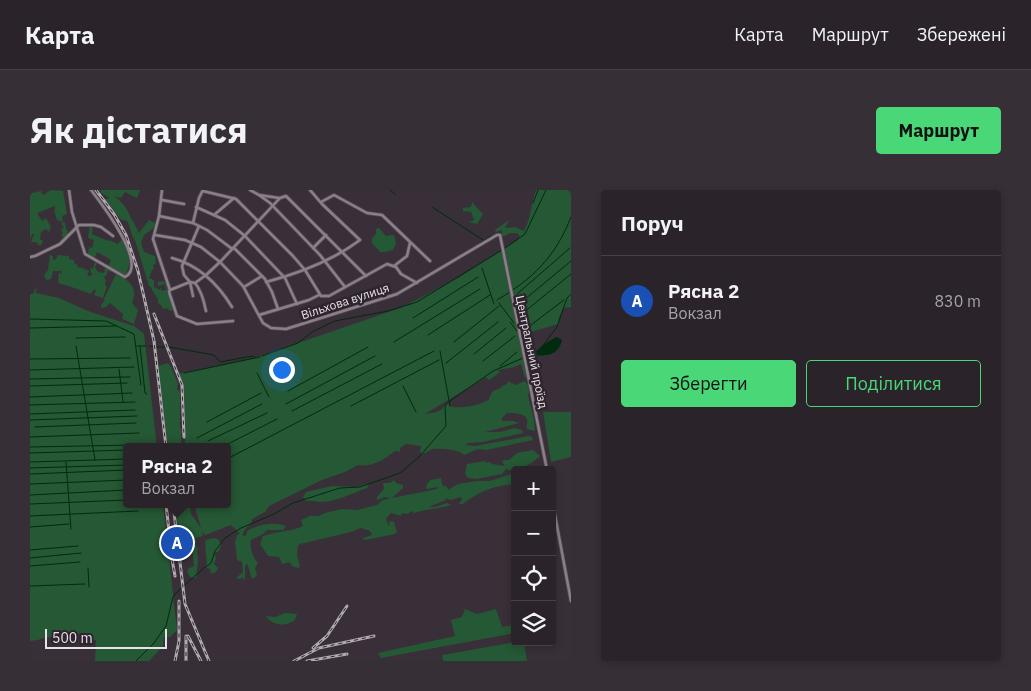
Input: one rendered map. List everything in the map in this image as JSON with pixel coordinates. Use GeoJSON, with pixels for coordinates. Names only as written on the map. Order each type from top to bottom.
{"type":"FeatureCollection","features":[{"type":"Feature","properties":{"kind":"street"},"geometry":{"type":"LineString","coordinates":[[69,190],[72,212],[85,254],[125,277],[131,268],[127,248],[112,218],[91,190]]}},
{"type":"Feature","properties":{"kind":"street"},"geometry":{"type":"LineString","coordinates":[[162,190],[162,200],[153,239],[177,316],[197,324],[233,321]]}},
{"type":"Feature","properties":{"kind":"street"},"geometry":{"type":"LineString","coordinates":[[193,223],[196,207],[203,190],[234,198],[305,270],[319,295]]}},
{"type":"Feature","properties":{"kind":"street"},"geometry":{"type":"LineString","coordinates":[[250,190],[272,206],[325,261],[345,287]]}},
{"type":"Feature","properties":{"kind":"street"},"geometry":{"type":"LineString","coordinates":[[266,282],[305,270],[344,252],[360,240],[310,190]]}},
{"type":"Feature","properties":{"kind":"street"},"geometry":{"type":"LineString","coordinates":[[259,195],[280,198],[286,196],[366,276]]}},
{"type":"Feature","properties":{"kind":"street"},"geometry":{"type":"LineString","coordinates":[[321,202],[334,195],[367,213],[385,217],[430,261]]}},
{"type":"Feature","properties":{"kind":"street"},"geometry":{"type":"LineString","coordinates":[[214,214],[234,198]]}},
{"type":"Feature","properties":{"kind":"street"},"geometry":{"type":"LineString","coordinates":[[195,283],[220,262],[280,198]]}},
{"type":"Feature","properties":{"kind":"street"},"geometry":{"type":"LineString","coordinates":[[162,200],[184,204]]}},
{"type":"Feature","properties":{"kind":"street"},"geometry":{"type":"LineString","coordinates":[[196,207],[225,220],[245,236],[284,277],[297,304]]}},
{"type":"Feature","properties":{"kind":"street"},"geometry":{"type":"LineString","coordinates":[[159,216],[193,223],[233,248],[262,276],[278,309]]}},
{"type":"Feature","properties":{"kind":"street"},"geometry":{"type":"LineString","coordinates":[[30,257],[60,244],[72,234],[79,224],[94,225],[113,236]]}},
{"type":"Feature","properties":{"kind":"street"},"geometry":{"type":"LineString","coordinates":[[192,296],[190,282],[184,276],[182,270],[199,226]]}},
{"type":"Feature","properties":{"kind":"street"},"geometry":{"type":"LineString","coordinates":[[155,235],[192,242],[220,262],[244,287],[259,315],[297,304],[319,295],[326,297],[387,264],[394,266],[401,274],[417,283]]}},
{"type":"Feature","properties":{"kind":"street"},"geometry":{"type":"LineString","coordinates":[[313,248],[326,235]]}},
{"type":"Feature","properties":{"kind":"street","name":"Вільхова вулиця"},"geometry":{"type":"LineString","coordinates":[[259,315],[263,323],[269,327],[291,328],[397,294],[497,235],[502,237]]}},
{"type":"Feature","properties":{"kind":"street","name":"Центральний проїзд"},"geometry":{"type":"LineString","coordinates":[[502,237],[510,294],[529,376],[546,466]]}},
{"type":"Feature","properties":{"kind":"street"},"geometry":{"type":"LineString","coordinates":[[394,266],[407,256],[409,240]]}},
{"type":"Feature","properties":{"kind":"street"},"geometry":{"type":"LineString","coordinates":[[172,258],[184,261],[205,275],[223,293],[232,307]]}},
{"type":"Feature","properties":{"kind":"street"},"geometry":{"type":"LineString","coordinates":[[244,287],[262,276]]}},
{"type":"Feature","properties":{"kind":"street"},"geometry":{"type":"LineString","coordinates":[[170,290],[190,282],[195,283],[200,291],[206,311]]}},
{"type":"Feature","properties":{"kind":"street"},"geometry":{"type":"LineString","coordinates":[[554,511],[571,601]]}},
{"type":"Feature","properties":{"kind":"shaded area"},"geometry":{"type":"Polygon","coordinates":[[[51,190],[63,191],[67,214],[62,216],[63,222],[57,220],[54,210],[55,206],[37,213],[42,221],[46,218],[51,227],[49,232],[46,229],[41,232],[40,239],[43,241],[41,245],[38,245],[37,242],[31,242],[34,234],[32,234],[30,239],[30,196],[32,193],[41,191],[43,195],[51,190]]]}},
{"type":"Feature","properties":{"kind":"shaded area"},"geometry":{"type":"Polygon","coordinates":[[[101,190],[140,190],[137,198],[125,192],[121,198],[114,196],[127,209],[139,233],[149,220],[155,223],[155,227],[144,235],[141,243],[144,252],[155,256],[156,263],[153,265],[154,269],[149,278],[154,280],[154,287],[160,290],[160,287],[162,291],[166,290],[165,284],[158,286],[157,282],[163,281],[167,285],[168,292],[166,293],[174,309],[171,311],[166,308],[163,309],[158,303],[158,299],[149,286],[127,221],[121,220],[104,199],[110,198],[101,193],[101,190]]]}},
{"type":"Feature","properties":{"kind":"shaded area"},"geometry":{"type":"Polygon","coordinates":[[[536,190],[571,190],[571,307],[563,308],[558,324],[521,335],[527,359],[524,360],[527,376],[525,378],[521,364],[498,370],[500,372],[489,380],[486,377],[425,414],[438,411],[448,401],[449,406],[454,407],[479,404],[489,400],[493,391],[507,384],[508,381],[515,385],[525,381],[529,391],[528,395],[535,431],[527,429],[527,421],[524,416],[507,413],[502,418],[502,421],[519,423],[485,432],[500,432],[514,428],[522,430],[523,433],[465,445],[475,446],[529,436],[533,440],[486,450],[478,449],[464,455],[454,450],[440,449],[433,449],[422,454],[420,452],[421,446],[406,444],[400,448],[400,452],[395,451],[373,464],[358,465],[269,506],[265,512],[252,519],[251,524],[242,535],[246,536],[247,531],[260,525],[277,524],[286,526],[283,530],[267,530],[251,540],[252,552],[258,563],[255,568],[257,576],[252,579],[247,563],[245,567],[245,580],[243,578],[237,579],[243,572],[242,562],[237,560],[235,542],[237,535],[240,534],[231,525],[205,535],[202,531],[203,536],[195,538],[197,543],[192,543],[191,538],[179,538],[175,508],[190,508],[191,514],[201,528],[195,508],[231,508],[231,443],[185,443],[184,392],[177,374],[252,359],[403,307],[458,278],[518,240],[520,236],[517,233],[502,236],[502,230],[496,232],[495,230],[509,220],[505,228],[515,227],[524,231],[536,190]]]}},
{"type":"Feature","properties":{"kind":"shaded area"},"geometry":{"type":"Polygon","coordinates":[[[472,202],[483,214],[477,224],[469,222],[474,220],[471,212],[463,211],[463,208],[471,207],[472,202]]]}},
{"type":"Feature","properties":{"kind":"shaded area"},"geometry":{"type":"Polygon","coordinates":[[[63,222],[68,231],[68,236],[60,241],[63,237],[61,230],[64,227],[61,224],[63,222]]]}},
{"type":"Feature","properties":{"kind":"shaded area"},"geometry":{"type":"Polygon","coordinates":[[[90,225],[93,225],[92,234],[108,241],[118,244],[122,239],[128,252],[129,261],[125,276],[108,267],[111,260],[97,252],[95,258],[88,254],[89,247],[92,248],[94,240],[88,238],[90,225]]]}},
{"type":"Feature","properties":{"kind":"shaded area"},"geometry":{"type":"Polygon","coordinates":[[[379,228],[386,236],[394,235],[396,243],[393,250],[380,252],[372,243],[376,229],[379,228]]]}},
{"type":"Feature","properties":{"kind":"shaded area"},"geometry":{"type":"Polygon","coordinates":[[[50,254],[53,260],[58,255],[69,256],[69,259],[74,260],[74,263],[78,265],[77,267],[84,268],[84,271],[85,269],[89,271],[87,275],[89,276],[92,275],[90,269],[93,268],[95,262],[98,262],[95,267],[98,272],[104,273],[104,266],[112,272],[107,271],[107,275],[104,277],[106,280],[105,285],[107,286],[103,298],[94,295],[96,291],[94,289],[91,294],[60,284],[58,282],[59,272],[61,274],[62,271],[53,271],[51,279],[46,280],[44,275],[48,270],[50,254]]]}},
{"type":"Feature","properties":{"kind":"shaded area"},"geometry":{"type":"Polygon","coordinates":[[[116,274],[132,285],[134,298],[132,303],[138,310],[134,324],[122,319],[123,314],[110,303],[106,307],[101,308],[116,274]]]}},
{"type":"Feature","properties":{"kind":"shaded area"},"geometry":{"type":"Polygon","coordinates":[[[35,289],[38,289],[35,291],[36,293],[59,298],[88,311],[134,326],[144,334],[157,443],[123,443],[123,508],[163,508],[177,630],[170,637],[164,637],[163,646],[149,661],[95,661],[96,640],[88,637],[89,633],[30,641],[30,294],[33,294],[35,289]]]}},
{"type":"Feature","properties":{"kind":"shaded area"},"geometry":{"type":"Polygon","coordinates":[[[557,337],[562,340],[561,345],[556,351],[548,355],[535,355],[534,353],[539,348],[557,337]]]}},
{"type":"Feature","properties":{"kind":"shaded area"},"geometry":{"type":"Polygon","coordinates":[[[167,363],[170,365],[178,383],[177,389],[180,392],[180,427],[182,432],[181,443],[167,443],[159,366],[167,363]]]}},
{"type":"Feature","properties":{"kind":"shaded area"},"geometry":{"type":"Polygon","coordinates":[[[543,412],[571,412],[571,457],[551,462],[543,412]]]}},
{"type":"Feature","properties":{"kind":"shaded area"},"geometry":{"type":"Polygon","coordinates":[[[533,450],[540,456],[526,466],[511,466],[511,470],[507,468],[502,474],[477,479],[468,478],[465,474],[467,464],[485,461],[486,463],[490,462],[505,466],[502,462],[509,460],[517,453],[533,450]]]}},
{"type":"Feature","properties":{"kind":"shaded area"},"geometry":{"type":"Polygon","coordinates":[[[511,474],[511,485],[487,490],[463,504],[459,504],[462,499],[461,497],[450,500],[445,498],[446,500],[429,507],[447,503],[451,505],[414,513],[411,511],[408,514],[402,513],[401,516],[391,513],[386,519],[389,526],[390,521],[394,522],[397,532],[395,534],[365,540],[362,538],[372,534],[370,531],[361,528],[300,544],[297,555],[300,566],[298,568],[292,566],[290,562],[282,564],[279,557],[268,556],[260,544],[263,536],[303,526],[301,520],[310,516],[318,516],[342,509],[357,510],[377,505],[383,500],[390,498],[385,497],[377,500],[377,497],[384,489],[383,483],[390,483],[394,480],[396,483],[403,485],[403,488],[392,498],[437,489],[439,487],[427,489],[426,486],[430,480],[441,478],[442,485],[447,487],[448,490],[458,484],[490,481],[511,474]]]}},
{"type":"Feature","properties":{"kind":"shaded area"},"geometry":{"type":"Polygon","coordinates":[[[369,485],[367,488],[329,501],[306,501],[303,497],[306,492],[332,486],[356,487],[369,485]]]}},
{"type":"Feature","properties":{"kind":"shaded area"},"geometry":{"type":"Polygon","coordinates":[[[213,538],[218,539],[221,545],[219,551],[214,553],[216,558],[214,564],[218,568],[216,572],[211,574],[210,569],[207,568],[205,542],[213,538]]]}},
{"type":"Feature","properties":{"kind":"shaded area"},"geometry":{"type":"Polygon","coordinates":[[[192,545],[196,545],[198,549],[196,578],[190,577],[187,571],[194,566],[192,545]]]}},
{"type":"Feature","properties":{"kind":"shaded area"},"geometry":{"type":"Polygon","coordinates":[[[465,609],[477,614],[496,609],[502,627],[511,626],[511,634],[381,658],[378,653],[455,636],[451,620],[462,617],[465,609]]]}},
{"type":"Feature","properties":{"kind":"shaded area"},"geometry":{"type":"Polygon","coordinates":[[[285,613],[297,614],[295,620],[288,624],[275,624],[266,616],[275,617],[285,613]]]}},
{"type":"Feature","properties":{"kind":"shaded area"},"geometry":{"type":"Polygon","coordinates":[[[511,643],[511,646],[525,646],[527,661],[443,661],[442,655],[511,643]]]}},
{"type":"Feature","properties":{"kind":"waterway"},"geometry":{"type":"LineString","coordinates":[[390,190],[395,194]]}},
{"type":"Feature","properties":{"kind":"waterway"},"geometry":{"type":"LineString","coordinates":[[533,203],[538,190]]}},
{"type":"Feature","properties":{"kind":"waterway"},"geometry":{"type":"LineString","coordinates":[[505,248],[525,234],[546,190]]}},
{"type":"Feature","properties":{"kind":"waterway"},"geometry":{"type":"LineString","coordinates":[[432,207],[483,240]]}},
{"type":"Feature","properties":{"kind":"waterway"},"geometry":{"type":"LineString","coordinates":[[497,300],[522,284],[542,265],[558,243],[571,217]]}},
{"type":"Feature","properties":{"kind":"waterway"},"geometry":{"type":"LineString","coordinates":[[480,243],[491,236]]}},
{"type":"Feature","properties":{"kind":"waterway"},"geometry":{"type":"LineString","coordinates":[[517,294],[570,248]]}},
{"type":"Feature","properties":{"kind":"waterway"},"geometry":{"type":"LineString","coordinates":[[262,356],[298,343],[312,332],[335,321],[388,311],[417,302],[502,250]]}},
{"type":"Feature","properties":{"kind":"waterway"},"geometry":{"type":"LineString","coordinates":[[518,305],[571,261]]}},
{"type":"Feature","properties":{"kind":"waterway"},"geometry":{"type":"LineString","coordinates":[[482,268],[494,304]]}},
{"type":"Feature","properties":{"kind":"waterway"},"geometry":{"type":"LineString","coordinates":[[417,281],[433,271]]}},
{"type":"Feature","properties":{"kind":"waterway"},"geometry":{"type":"LineString","coordinates":[[518,317],[571,274]]}},
{"type":"Feature","properties":{"kind":"waterway"},"geometry":{"type":"LineString","coordinates":[[413,318],[478,277]]}},
{"type":"Feature","properties":{"kind":"waterway"},"geometry":{"type":"LineString","coordinates":[[399,291],[414,282]]}},
{"type":"Feature","properties":{"kind":"waterway"},"geometry":{"type":"LineString","coordinates":[[394,342],[480,289]]}},
{"type":"Feature","properties":{"kind":"waterway"},"geometry":{"type":"LineString","coordinates":[[541,348],[557,327],[567,298],[571,294]]}},
{"type":"Feature","properties":{"kind":"waterway"},"geometry":{"type":"LineString","coordinates":[[428,335],[490,295]]}},
{"type":"Feature","properties":{"kind":"waterway"},"geometry":{"type":"LineString","coordinates":[[523,331],[564,300]]}},
{"type":"Feature","properties":{"kind":"waterway"},"geometry":{"type":"LineString","coordinates":[[332,312],[360,303]]}},
{"type":"Feature","properties":{"kind":"waterway"},"geometry":{"type":"LineString","coordinates":[[499,303],[514,323]]}},
{"type":"Feature","properties":{"kind":"waterway"},"geometry":{"type":"LineString","coordinates":[[454,342],[499,306]]}},
{"type":"Feature","properties":{"kind":"waterway"},"geometry":{"type":"LineString","coordinates":[[292,326],[329,313]]}},
{"type":"Feature","properties":{"kind":"waterway"},"geometry":{"type":"LineString","coordinates":[[30,319],[106,321],[134,334],[141,385]]}},
{"type":"Feature","properties":{"kind":"waterway"},"geometry":{"type":"LineString","coordinates":[[446,363],[498,322]]}},
{"type":"Feature","properties":{"kind":"waterway"},"geometry":{"type":"LineString","coordinates":[[510,322],[517,331]]}},
{"type":"Feature","properties":{"kind":"waterway"},"geometry":{"type":"LineString","coordinates":[[30,328],[116,326]]}},
{"type":"Feature","properties":{"kind":"waterway"},"geometry":{"type":"LineString","coordinates":[[474,354],[506,328]]}},
{"type":"Feature","properties":{"kind":"waterway"},"geometry":{"type":"LineString","coordinates":[[483,361],[515,336]]}},
{"type":"Feature","properties":{"kind":"waterway"},"geometry":{"type":"LineString","coordinates":[[76,338],[125,337]]}},
{"type":"Feature","properties":{"kind":"waterway"},"geometry":{"type":"LineString","coordinates":[[76,346],[95,460]]}},
{"type":"Feature","properties":{"kind":"waterway"},"geometry":{"type":"LineString","coordinates":[[137,346],[146,346]]}},
{"type":"Feature","properties":{"kind":"waterway"},"geometry":{"type":"LineString","coordinates":[[140,346],[145,393],[147,394]]}},
{"type":"Feature","properties":{"kind":"waterway"},"geometry":{"type":"LineString","coordinates":[[149,346],[154,347]]}},
{"type":"Feature","properties":{"kind":"waterway"},"geometry":{"type":"LineString","coordinates":[[157,347],[165,347]]}},
{"type":"Feature","properties":{"kind":"waterway"},"geometry":{"type":"LineString","coordinates":[[169,347],[214,355],[220,362],[252,356],[260,357]]}},
{"type":"Feature","properties":{"kind":"waterway"},"geometry":{"type":"LineString","coordinates":[[288,391],[368,347]]}},
{"type":"Feature","properties":{"kind":"waterway"},"geometry":{"type":"LineString","coordinates":[[231,457],[434,351]]}},
{"type":"Feature","properties":{"kind":"waterway"},"geometry":{"type":"LineString","coordinates":[[440,351],[450,406]]}},
{"type":"Feature","properties":{"kind":"waterway"},"geometry":{"type":"LineString","coordinates":[[500,366],[517,352]]}},
{"type":"Feature","properties":{"kind":"waterway"},"geometry":{"type":"LineString","coordinates":[[528,357],[536,353]]}},
{"type":"Feature","properties":{"kind":"waterway"},"geometry":{"type":"LineString","coordinates":[[286,404],[375,356]]}},
{"type":"Feature","properties":{"kind":"waterway"},"geometry":{"type":"LineString","coordinates":[[30,359],[130,358]]}},
{"type":"Feature","properties":{"kind":"waterway"},"geometry":{"type":"LineString","coordinates":[[184,373],[255,358]]}},
{"type":"Feature","properties":{"kind":"waterway"},"geometry":{"type":"LineString","coordinates":[[207,566],[211,563],[215,551],[225,538],[241,528],[274,514],[293,503],[340,488],[360,487],[400,473],[419,457],[446,426],[445,407],[447,403],[493,371],[523,358]]}},
{"type":"Feature","properties":{"kind":"waterway"},"geometry":{"type":"LineString","coordinates":[[351,406],[439,360]]}},
{"type":"Feature","properties":{"kind":"waterway"},"geometry":{"type":"LineString","coordinates":[[292,411],[382,364]]}},
{"type":"Feature","properties":{"kind":"waterway"},"geometry":{"type":"LineString","coordinates":[[30,370],[134,367]]}},
{"type":"Feature","properties":{"kind":"waterway"},"geometry":{"type":"LineString","coordinates":[[119,369],[123,402]]}},
{"type":"Feature","properties":{"kind":"waterway"},"geometry":{"type":"LineString","coordinates":[[257,373],[269,397]]}},
{"type":"Feature","properties":{"kind":"waterway"},"geometry":{"type":"LineString","coordinates":[[30,379],[130,377]]}},
{"type":"Feature","properties":{"kind":"waterway"},"geometry":{"type":"LineString","coordinates":[[30,386],[127,383]]}},
{"type":"Feature","properties":{"kind":"waterway"},"geometry":{"type":"LineString","coordinates":[[403,386],[416,412]]}},
{"type":"Feature","properties":{"kind":"waterway"},"geometry":{"type":"LineString","coordinates":[[30,397],[132,393]]}},
{"type":"Feature","properties":{"kind":"waterway"},"geometry":{"type":"LineString","coordinates":[[207,422],[261,393]]}},
{"type":"Feature","properties":{"kind":"waterway"},"geometry":{"type":"LineString","coordinates":[[30,405],[135,402]]}},
{"type":"Feature","properties":{"kind":"waterway"},"geometry":{"type":"LineString","coordinates":[[197,438],[262,404]]}},
{"type":"Feature","properties":{"kind":"waterway"},"geometry":{"type":"LineString","coordinates":[[30,414],[135,410]]}},
{"type":"Feature","properties":{"kind":"waterway"},"geometry":{"type":"LineString","coordinates":[[208,441],[267,413]]}},
{"type":"Feature","properties":{"kind":"waterway"},"geometry":{"type":"LineString","coordinates":[[30,420],[137,416]]}},
{"type":"Feature","properties":{"kind":"waterway"},"geometry":{"type":"LineString","coordinates":[[230,443],[277,419]]}},
{"type":"Feature","properties":{"kind":"waterway"},"geometry":{"type":"LineString","coordinates":[[35,427],[136,423]]}},
{"type":"Feature","properties":{"kind":"waterway"},"geometry":{"type":"LineString","coordinates":[[30,437],[139,433]]}},
{"type":"Feature","properties":{"kind":"waterway"},"geometry":{"type":"LineString","coordinates":[[30,447],[123,445]]}},
{"type":"Feature","properties":{"kind":"waterway"},"geometry":{"type":"LineString","coordinates":[[30,453],[123,450]]}},
{"type":"Feature","properties":{"kind":"waterway"},"geometry":{"type":"LineString","coordinates":[[30,462],[123,459]]}},
{"type":"Feature","properties":{"kind":"waterway"},"geometry":{"type":"LineString","coordinates":[[66,462],[71,529]]}},
{"type":"Feature","properties":{"kind":"waterway"},"geometry":{"type":"LineString","coordinates":[[30,468],[123,465]]}},
{"type":"Feature","properties":{"kind":"waterway"},"geometry":{"type":"LineString","coordinates":[[30,474],[123,470]]}},
{"type":"Feature","properties":{"kind":"waterway"},"geometry":{"type":"LineString","coordinates":[[30,484],[123,480]]}},
{"type":"Feature","properties":{"kind":"waterway"},"geometry":{"type":"LineString","coordinates":[[30,495],[123,490]]}},
{"type":"Feature","properties":{"kind":"waterway"},"geometry":{"type":"LineString","coordinates":[[30,504],[123,500]]}},
{"type":"Feature","properties":{"kind":"waterway"},"geometry":{"type":"LineString","coordinates":[[30,516],[138,511]]}},
{"type":"Feature","properties":{"kind":"waterway"},"geometry":{"type":"LineString","coordinates":[[30,527],[69,524]]}},
{"type":"Feature","properties":{"kind":"waterway"},"geometry":{"type":"LineString","coordinates":[[30,550],[78,546]]}},
{"type":"Feature","properties":{"kind":"waterway"},"geometry":{"type":"LineString","coordinates":[[30,558],[81,553]]}},
{"type":"Feature","properties":{"kind":"waterway"},"geometry":{"type":"LineString","coordinates":[[30,566],[80,562]]}},
{"type":"Feature","properties":{"kind":"waterway"},"geometry":{"type":"LineString","coordinates":[[136,661],[154,643],[166,626],[173,597],[205,567]]}},
{"type":"Feature","properties":{"kind":"waterway"},"geometry":{"type":"LineString","coordinates":[[88,568],[89,587]]}},
{"type":"Feature","properties":{"kind":"waterway"},"geometry":{"type":"LineString","coordinates":[[30,586],[85,584]]}},
{"type":"Feature","properties":{"kind":"railway"},"geometry":{"type":"LineString","coordinates":[[96,190],[114,214],[126,235],[138,271],[154,341],[166,443]]}},
{"type":"Feature","properties":{"kind":"railway"},"geometry":{"type":"LineString","coordinates":[[154,314],[182,385],[184,437]]}},
{"type":"Feature","properties":{"kind":"railway"},"geometry":{"type":"LineString","coordinates":[[166,508],[175,576]]}},
{"type":"Feature","properties":{"kind":"railway"},"geometry":{"type":"LineString","coordinates":[[173,508],[185,604],[209,661]]}},
{"type":"Feature","properties":{"kind":"railway"},"geometry":{"type":"LineString","coordinates":[[175,661],[179,641],[179,601]]}},
{"type":"Feature","properties":{"kind":"railway"},"geometry":{"type":"LineString","coordinates":[[313,648],[327,636],[347,606]]}},
{"type":"Feature","properties":{"kind":"railway"},"geometry":{"type":"LineString","coordinates":[[186,636],[186,661]]}},
{"type":"Feature","properties":{"kind":"railway"},"geometry":{"type":"LineString","coordinates":[[188,636],[201,661]]}},
{"type":"Feature","properties":{"kind":"railway"},"geometry":{"type":"LineString","coordinates":[[294,661],[319,648],[374,636]]}},
{"type":"Feature","properties":{"kind":"railway"},"geometry":{"type":"LineString","coordinates":[[307,661],[347,654]]}},
{"type":"Feature","properties":{"kind":"place","name":"Рясна 2"},"geometry":{"type":"Point","coordinates":[177,543]}}]}
